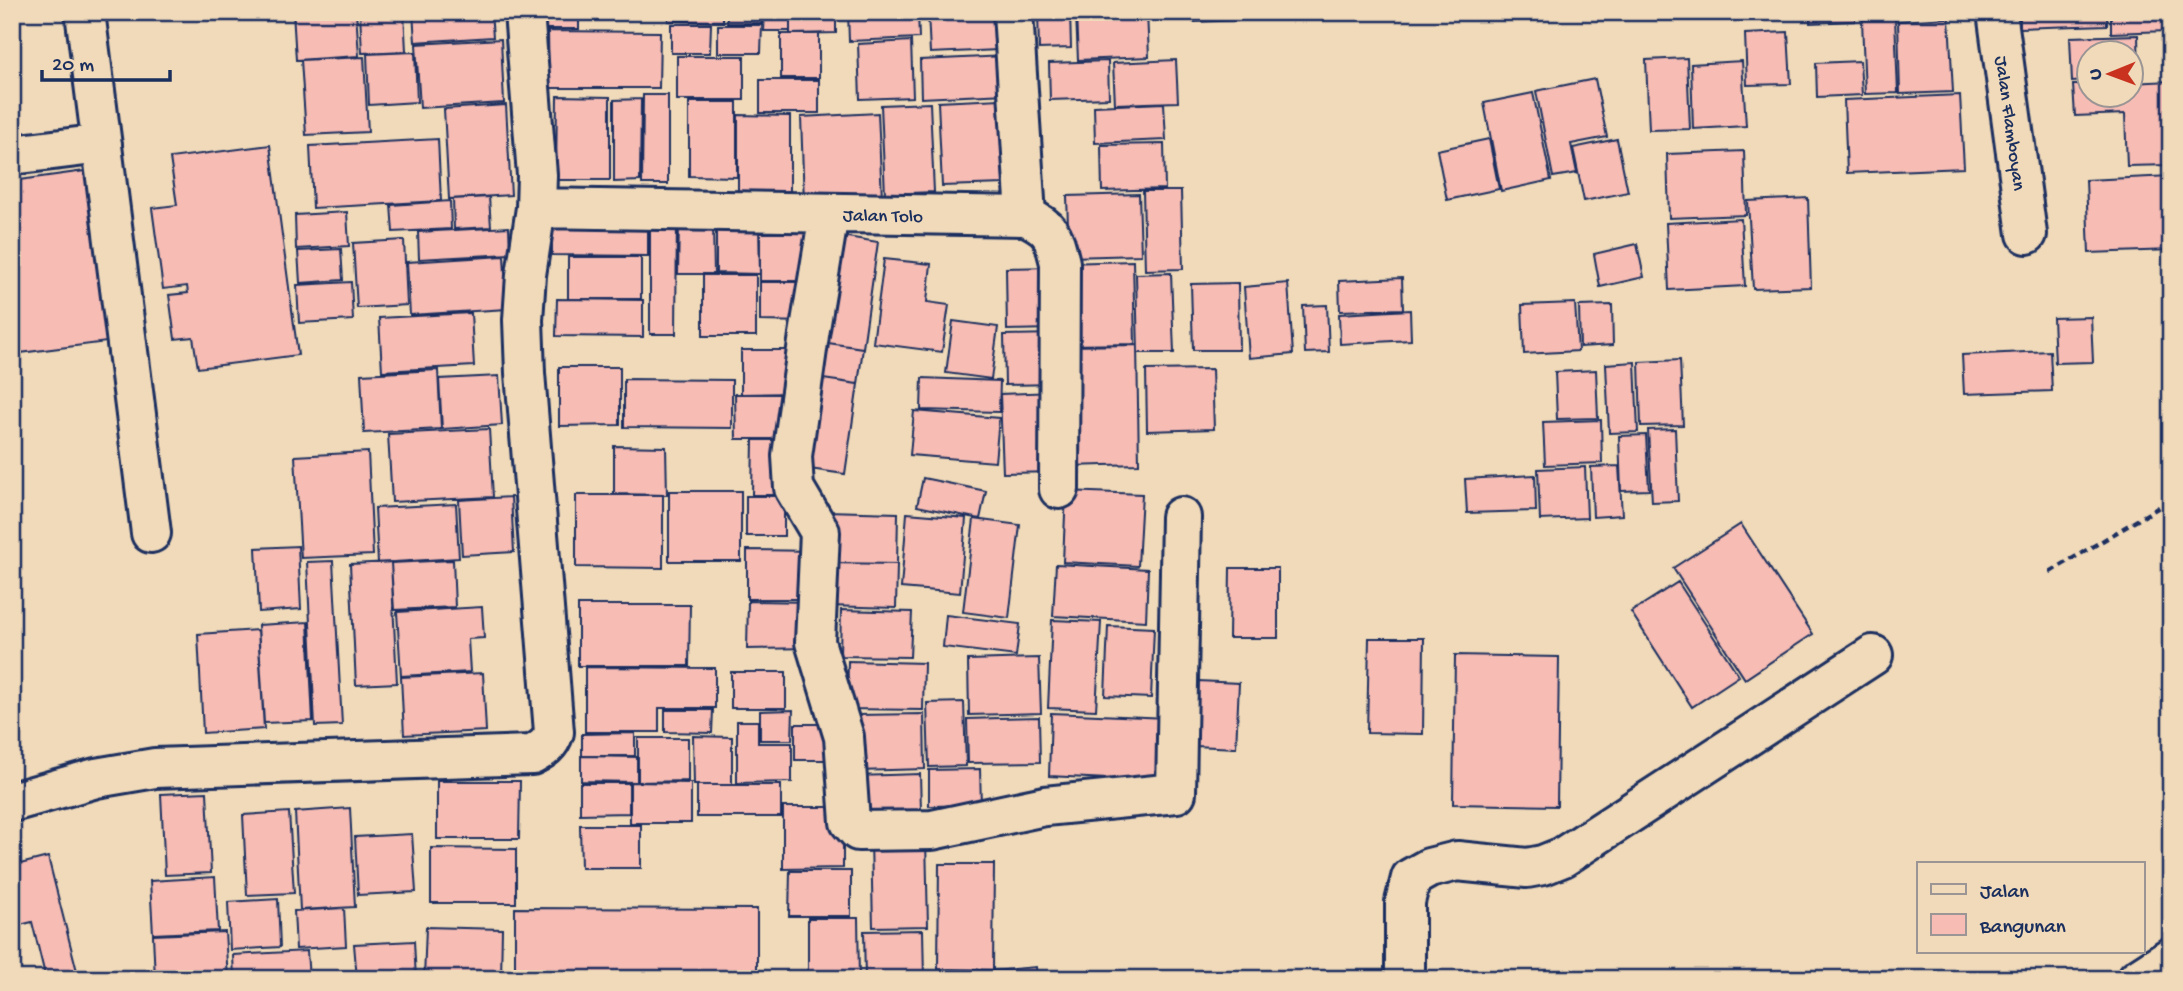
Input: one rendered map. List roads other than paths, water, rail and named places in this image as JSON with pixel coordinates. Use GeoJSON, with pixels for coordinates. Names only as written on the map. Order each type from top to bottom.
{"type":"FeatureCollection","features":[{"type":"Feature","properties":{"kind":"street"},"geometry":{"type":"LineString","coordinates":[[85,12],[151,533]]}},
{"type":"Feature","properties":{"kind":"street"},"geometry":{"type":"LineString","coordinates":[[12,802],[96,778],[155,768],[532,755],[551,742],[554,732],[524,373],[526,275],[537,208],[537,175],[524,12]]}},
{"type":"Feature","properties":{"kind":"street"},"geometry":{"type":"LineString","coordinates":[[1013,12],[1026,216],[1045,225],[1054,239],[1060,263],[1059,489]]}},
{"type":"Feature","properties":{"kind":"street","name":"Jalan Flamboyan"},"geometry":{"type":"LineString","coordinates":[[1997,12],[2027,234]]}},
{"type":"Feature","properties":{"kind":"street"},"geometry":{"type":"LineString","coordinates":[[12,155],[102,144]]}},
{"type":"Feature","properties":{"kind":"street","name":"Jalan Tolo"},"geometry":{"type":"LineString","coordinates":[[537,208],[1026,216]]}},
{"type":"Feature","properties":{"kind":"street"},"geometry":{"type":"LineString","coordinates":[[829,214],[792,456],[794,488],[820,532],[815,642],[844,737],[850,822],[858,831],[932,830],[1045,806],[1176,793],[1181,517]]}},
{"type":"Feature","properties":{"kind":"street"},"geometry":{"type":"LineString","coordinates":[[1405,979],[1405,902],[1411,878],[1429,868],[1457,861],[1527,868],[1563,857],[1874,655]]}},
{"type":"Feature","properties":{"kind":"street"},"geometry":{"type":"LineString","coordinates":[[2137,979],[2171,957]]}}]}
